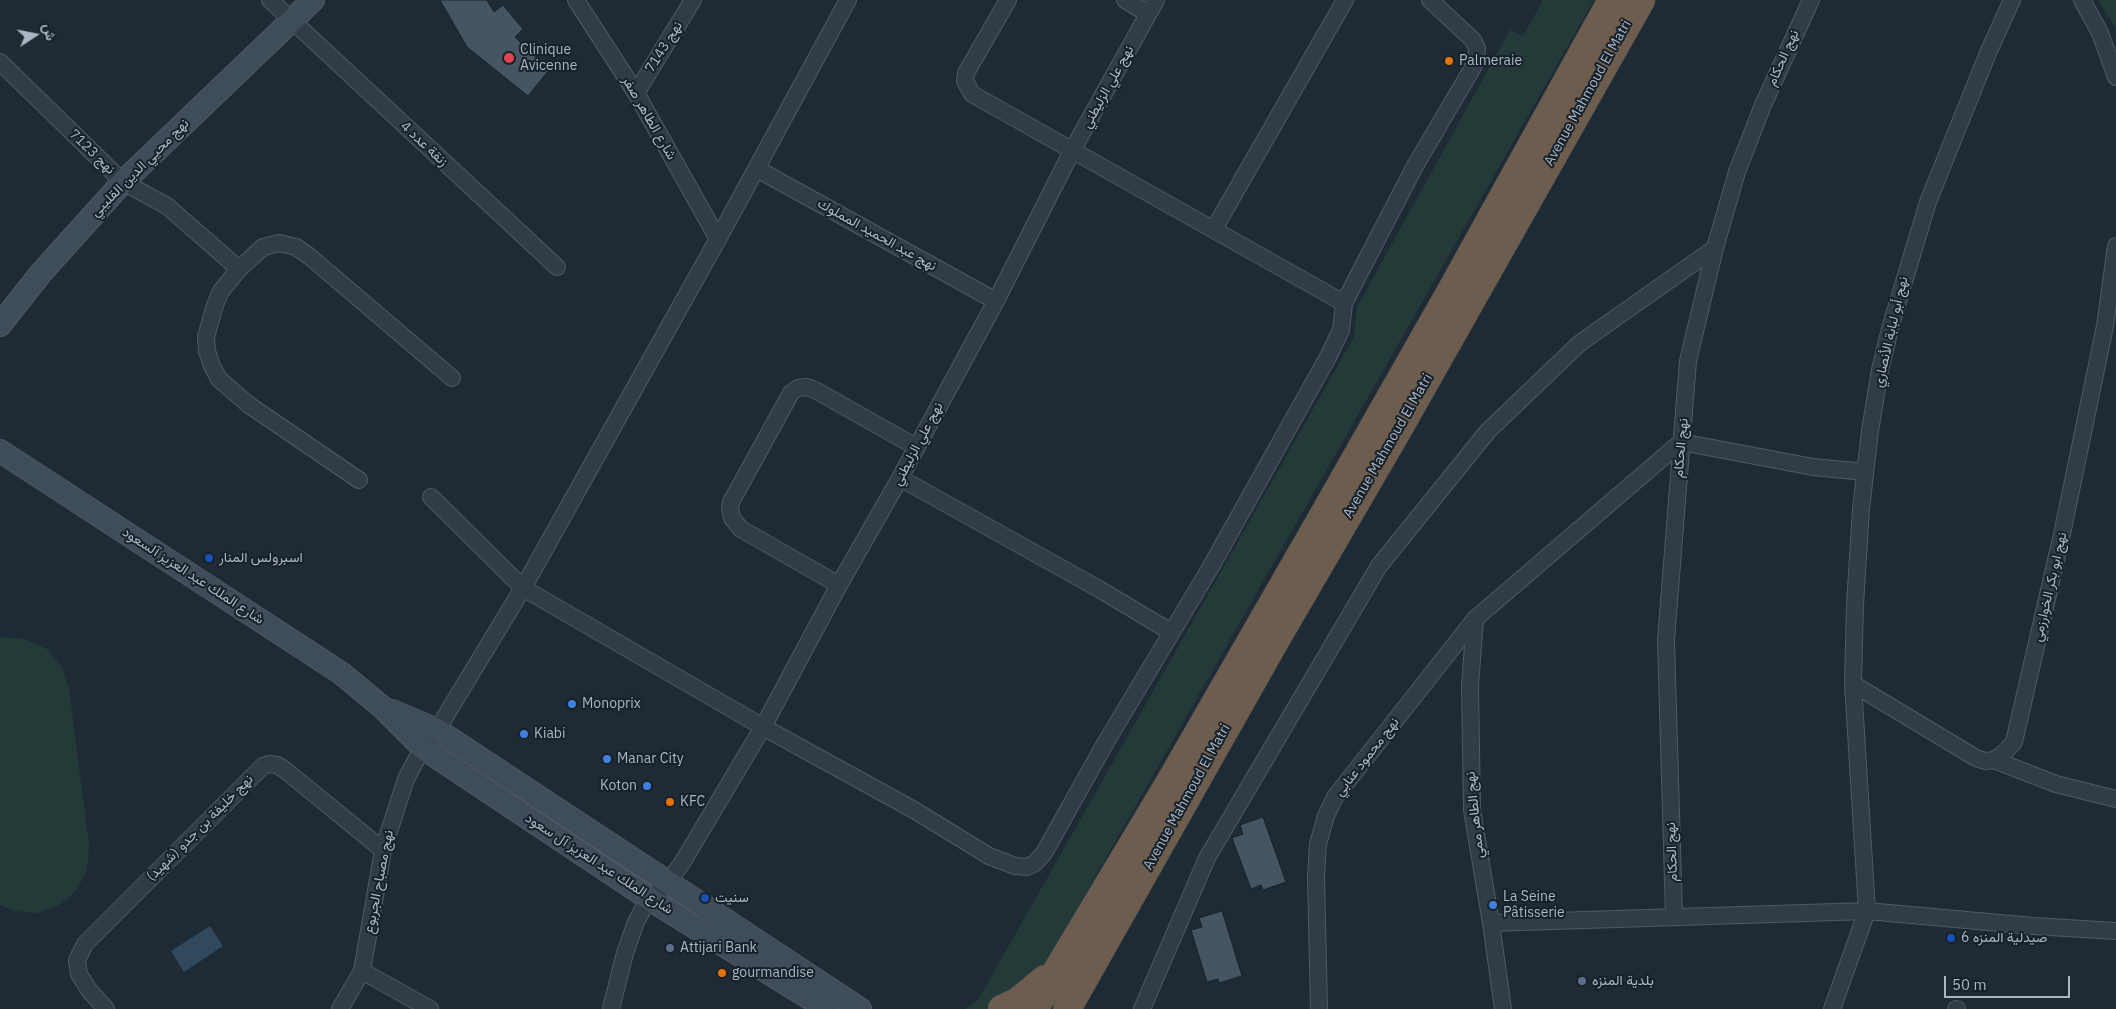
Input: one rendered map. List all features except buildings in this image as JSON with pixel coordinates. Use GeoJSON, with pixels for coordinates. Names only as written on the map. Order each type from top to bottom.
{"type":"FeatureCollection","features":[{"type":"Feature","properties":{"kind":"highway","name":"Avenue Mahmoud El Matri"},"geometry":{"type":"LineString","coordinates":[[1034,1009],[1056,969],[1170,782],[1436,317],[1612,0]]}},
{"type":"Feature","properties":{"kind":"highway","name":"Avenue Mahmoud El Matri"},"geometry":{"type":"LineString","coordinates":[[1067,1009],[1404,420],[1641,0]]}},
{"type":"Feature","properties":{"kind":"highway"},"geometry":{"type":"LineString","coordinates":[[1002,1009],[1027,994],[1056,969]]}},
{"type":"Feature","properties":{"kind":"highway"},"geometry":{"type":"LineString","coordinates":[[1079,1009],[1087,974]]}},
{"type":"Feature","properties":{"kind":"main road","name":"نهج محيي الدين القليبي"},"geometry":{"type":"LineString","coordinates":[[0,325],[41,273],[123,182],[313,0]]}},
{"type":"Feature","properties":{"kind":"main road","name":"شارع الملك عبد العزيز آلسعود"},"geometry":{"type":"LineString","coordinates":[[0,451],[294,641],[341,673],[382,707]]}},
{"type":"Feature","properties":{"kind":"main road","name":"شارع الملك عبد العزيز آل سعود"},"geometry":{"type":"LineString","coordinates":[[382,707],[437,730],[860,1009]]}},
{"type":"Feature","properties":{"kind":"main road","name":"شارع الملك عبد العزيز آل سعود"},"geometry":{"type":"LineString","coordinates":[[382,707],[423,748],[651,900],[827,1009]]}},
{"type":"Feature","properties":{"kind":"street","name":"زنقة عدد 4"},"geometry":{"type":"LineString","coordinates":[[270,0],[557,267]]}},
{"type":"Feature","properties":{"kind":"street","name":"شارع الطاهر صفر"},"geometry":{"type":"LineString","coordinates":[[576,0],[636,93],[718,239]]}},
{"type":"Feature","properties":{"kind":"street","name":"نهج 7143"},"geometry":{"type":"LineString","coordinates":[[636,93],[693,0]]}},
{"type":"Feature","properties":{"kind":"street","name":"نهج مصباح الجربوع"},"geometry":{"type":"LineString","coordinates":[[340,1009],[362,971],[383,850],[406,779],[423,748],[437,730],[523,588],[757,169],[848,0]]}},
{"type":"Feature","properties":{"kind":"street"},"geometry":{"type":"LineString","coordinates":[[1008,0],[966,73],[967,88],[972,94],[1073,149],[1344,303]]}},
{"type":"Feature","properties":{"kind":"street"},"geometry":{"type":"LineString","coordinates":[[1125,0],[1152,7]]}},
{"type":"Feature","properties":{"kind":"street"},"geometry":{"type":"LineString","coordinates":[[1214,229],[1345,0]]}},
{"type":"Feature","properties":{"kind":"street"},"geometry":{"type":"LineString","coordinates":[[431,496],[523,588],[763,727],[914,810],[989,856],[1015,866],[1027,867],[1035,863],[1044,853],[1171,632],[1209,570],[1328,357],[1341,330],[1344,303],[1415,166],[1476,60],[1477,48],[1473,40],[1430,0]]}},
{"type":"Feature","properties":{"kind":"street","name":"نهج الحكام"},"geometry":{"type":"LineString","coordinates":[[1674,916],[1666,640],[1688,361],[1714,248],[1737,172],[1762,105],[1811,0]]}},
{"type":"Feature","properties":{"kind":"street","name":"نهج أبو لبابة الأنصاري"},"geometry":{"type":"LineString","coordinates":[[1867,911],[1853,684],[1855,605],[1866,472],[1880,370],[1901,285],[1928,202],[1981,70],[2012,0]]}},
{"type":"Feature","properties":{"kind":"street"},"geometry":{"type":"LineString","coordinates":[[2082,0],[2100,33],[2116,77]]}},
{"type":"Feature","properties":{"kind":"street","name":"نهج علي الزليطني"},"geometry":{"type":"LineString","coordinates":[[611,1009],[625,953],[636,922],[651,900],[668,882],[698,838],[763,727],[996,301],[1073,149],[1152,7]]}},
{"type":"Feature","properties":{"kind":"street","name":"نهج 7123"},"geometry":{"type":"LineString","coordinates":[[0,62],[123,182],[167,206],[238,269]]}},
{"type":"Feature","properties":{"kind":"street","name":"نهج عبد الحميد المملوك"},"geometry":{"type":"LineString","coordinates":[[757,169],[996,301]]}},
{"type":"Feature","properties":{"kind":"street"},"geometry":{"type":"LineString","coordinates":[[359,480],[248,405],[229,389],[216,373],[207,351],[206,337],[215,305],[222,291],[238,269],[263,247],[279,243],[296,247],[452,378]]}},
{"type":"Feature","properties":{"kind":"street","name":"نهج ابو بكر الخوارزمي"},"geometry":{"type":"LineString","coordinates":[[1994,760],[2002,756],[2014,742],[2029,680],[2062,534],[2105,326],[2116,246]]}},
{"type":"Feature","properties":{"kind":"street"},"geometry":{"type":"LineString","coordinates":[[1142,1009],[1207,858],[1379,566],[1488,431],[1580,343],[1714,248]]}},
{"type":"Feature","properties":{"kind":"street"},"geometry":{"type":"LineString","coordinates":[[839,585],[741,529],[732,518],[731,502],[791,393],[798,388],[807,387],[817,390],[916,447]]}},
{"type":"Feature","properties":{"kind":"street"},"geometry":{"type":"LineString","coordinates":[[1681,442],[1813,467],[1866,472]]}},
{"type":"Feature","properties":{"kind":"street","name":"نهج محمود عنابي"},"geometry":{"type":"LineString","coordinates":[[1320,1009],[1316,877],[1318,844],[1326,816],[1335,797],[1475,619],[1681,442]]}},
{"type":"Feature","properties":{"kind":"street"},"geometry":{"type":"LineString","coordinates":[[900,478],[1099,589],[1171,632]]}},
{"type":"Feature","properties":{"kind":"street","name":"نهج الطاهر ممي"},"geometry":{"type":"LineString","coordinates":[[1475,619],[1470,686],[1472,810],[1503,1009]]}},
{"type":"Feature","properties":{"kind":"street"},"geometry":{"type":"LineString","coordinates":[[1853,684],[1976,758],[1985,761],[1994,760],[2056,784],[2116,799]]}},
{"type":"Feature","properties":{"kind":"street","name":"نهج خليفة بن جدو (شهيد)"},"geometry":{"type":"LineString","coordinates":[[106,1009],[89,990],[79,974],[77,960],[84,944],[263,766],[269,764],[277,765],[285,770],[383,850]]}},
{"type":"Feature","properties":{"kind":"street"},"geometry":{"type":"LineString","coordinates":[[1832,1009],[1867,911]]}},
{"type":"Feature","properties":{"kind":"street"},"geometry":{"type":"LineString","coordinates":[[1491,923],[1867,911],[2033,926],[2116,931]]}},
{"type":"Feature","properties":{"kind":"street"},"geometry":{"type":"LineString","coordinates":[[362,971],[430,1009]]}},
{"type":"Feature","properties":{"kind":"green space"},"geometry":{"type":"Polygon","coordinates":[[[1543,0],[1594,0],[1020,1009],[965,1009],[978,1000],[1354,337],[1357,307],[1510,30],[1523,36],[1543,0]]]}},
{"type":"Feature","properties":{"kind":"green space"},"geometry":{"type":"Polygon","coordinates":[[[2098,0],[2116,0],[2116,28],[2098,0]]]}},
{"type":"Feature","properties":{"kind":"green space"},"geometry":{"type":"Polygon","coordinates":[[[0,638],[25,639],[47,649],[62,667],[69,689],[89,845],[87,869],[77,890],[59,905],[37,913],[14,911],[0,905],[0,638]]]}},
{"type":"Feature","properties":{"kind":"water"},"geometry":{"type":"Polygon","coordinates":[[[210,926],[223,946],[184,972],[171,951],[210,926]]]}},
{"type":"Feature","properties":{"kind":"place","name":"Clinique Avicenne"},"geometry":{"type":"Point","coordinates":[509,58]}},
{"type":"Feature","properties":{"kind":"place","name":"Palmeraie"},"geometry":{"type":"Point","coordinates":[1449,61]}},
{"type":"Feature","properties":{"kind":"place","name":"اسبرولس المنار"},"geometry":{"type":"Point","coordinates":[209,558]}},
{"type":"Feature","properties":{"kind":"place","name":"Monoprix"},"geometry":{"type":"Point","coordinates":[572,704]}},
{"type":"Feature","properties":{"kind":"place","name":"Kiabi"},"geometry":{"type":"Point","coordinates":[524,734]}},
{"type":"Feature","properties":{"kind":"place","name":"Manar City"},"geometry":{"type":"Point","coordinates":[607,759]}},
{"type":"Feature","properties":{"kind":"place","name":"Koton"},"geometry":{"type":"Point","coordinates":[647,786]}},
{"type":"Feature","properties":{"kind":"place","name":"KFC"},"geometry":{"type":"Point","coordinates":[670,802]}},
{"type":"Feature","properties":{"kind":"place","name":"سنيت"},"geometry":{"type":"Point","coordinates":[705,898]}},
{"type":"Feature","properties":{"kind":"place","name":"La Seine Pâtisserie"},"geometry":{"type":"Point","coordinates":[1493,905]}},
{"type":"Feature","properties":{"kind":"place","name":"صيدلية المنزه 6"},"geometry":{"type":"Point","coordinates":[1951,938]}},
{"type":"Feature","properties":{"kind":"place","name":"Attijari Bank"},"geometry":{"type":"Point","coordinates":[670,948]}},
{"type":"Feature","properties":{"kind":"place","name":"gourmandise"},"geometry":{"type":"Point","coordinates":[722,973]}},
{"type":"Feature","properties":{"kind":"place","name":"بلدية المنزه"},"geometry":{"type":"Point","coordinates":[1582,981]}}]}
